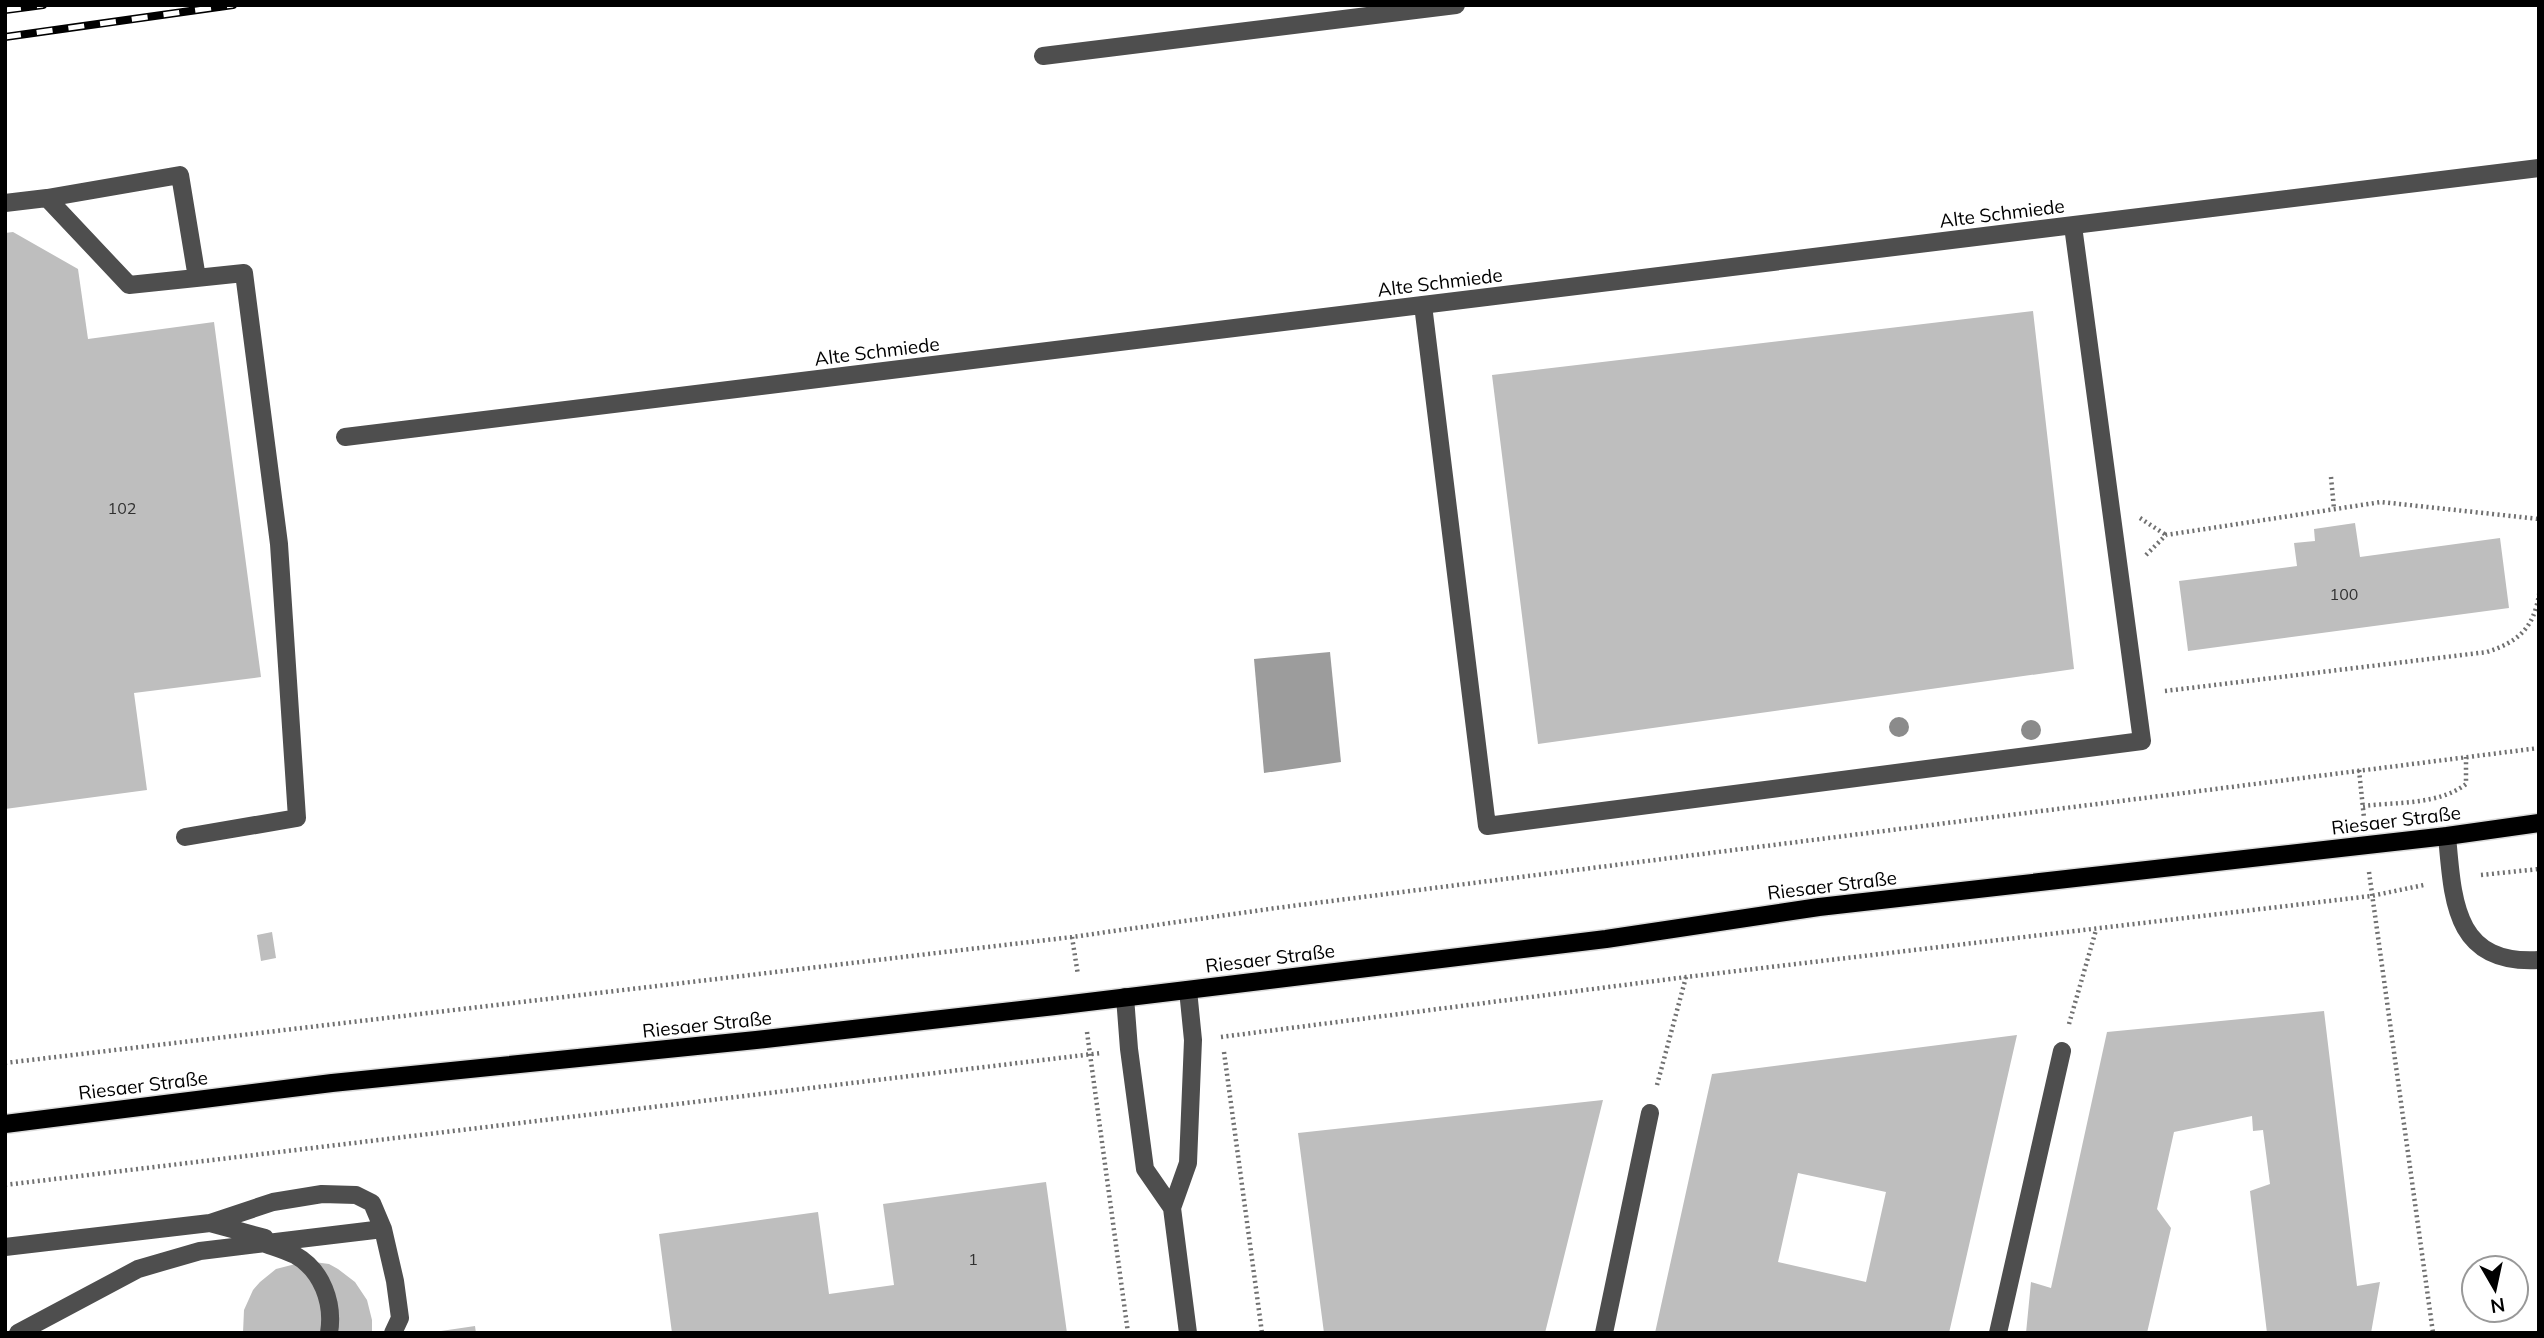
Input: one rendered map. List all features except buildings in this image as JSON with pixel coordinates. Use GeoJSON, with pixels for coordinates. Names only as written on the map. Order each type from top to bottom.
{"type":"FeatureCollection","features":[{"type":"Feature","properties":{"kind":"main road","name":"Riesaer Straße"},"geometry":{"type":"LineString","coordinates":[[5,1124],[332,1083],[756,1040],[1188,990],[1606,939],[1819,907],[2447,836],[2539,823]]}},
{"type":"Feature","properties":{"kind":"street"},"geometry":{"type":"LineString","coordinates":[[1043,56],[1456,5]]}},
{"type":"Feature","properties":{"kind":"street","name":"Alte Schmiede"},"geometry":{"type":"LineString","coordinates":[[345,437],[2539,168]]}},
{"type":"Feature","properties":{"kind":"street"},"geometry":{"type":"LineString","coordinates":[[5,202],[47,198],[180,175],[197,278]]}},
{"type":"Feature","properties":{"kind":"street"},"geometry":{"type":"LineString","coordinates":[[47,198],[129,285],[244,273],[279,544],[297,818],[185,836]]}},
{"type":"Feature","properties":{"kind":"street"},"geometry":{"type":"LineString","coordinates":[[1423,305],[1488,826],[2142,741],[2073,226]]}},
{"type":"Feature","properties":{"kind":"street"},"geometry":{"type":"LineString","coordinates":[[2447,836],[2451,879],[2464,930],[2484,951],[2519,961],[2539,960]]}},
{"type":"Feature","properties":{"kind":"street"},"geometry":{"type":"LineString","coordinates":[[1188,990],[1193,1040],[1188,1163],[1172,1208],[1188,1333]]}},
{"type":"Feature","properties":{"kind":"street"},"geometry":{"type":"LineString","coordinates":[[1125,997],[1145,1169],[1172,1208]]}},
{"type":"Feature","properties":{"kind":"street"},"geometry":{"type":"LineString","coordinates":[[1998,1333],[2062,1051]]}},
{"type":"Feature","properties":{"kind":"street"},"geometry":{"type":"LineString","coordinates":[[1604,1333],[1650,1113]]}},
{"type":"Feature","properties":{"kind":"street"},"geometry":{"type":"LineString","coordinates":[[5,1247],[210,1223],[273,1202],[322,1194],[356,1195],[372,1203],[383,1229],[400,1318],[393,1333]]}},
{"type":"Feature","properties":{"kind":"street"},"geometry":{"type":"LineString","coordinates":[[210,1223],[265,1238],[263,1243]]}},
{"type":"Feature","properties":{"kind":"street"},"geometry":{"type":"LineString","coordinates":[[18,1333],[138,1269],[200,1251],[383,1229]]}},
{"type":"Feature","properties":{"kind":"street"},"geometry":{"type":"LineString","coordinates":[[263,1243],[296,1256],[313,1268],[329,1299],[329,1333]]}},
{"type":"Feature","properties":{"kind":"path"},"geometry":{"type":"LineString","coordinates":[[2331,477],[2334,509]]}},
{"type":"Feature","properties":{"kind":"path"},"geometry":{"type":"LineString","coordinates":[[2121,580],[2166,535],[2381,502],[2539,519]]}},
{"type":"Feature","properties":{"kind":"path"},"geometry":{"type":"LineString","coordinates":[[2136,694],[2487,652],[2510,644],[2528,627],[2539,594]]}},
{"type":"Feature","properties":{"kind":"path"},"geometry":{"type":"LineString","coordinates":[[5,1063],[1072,937],[1276,908],[2539,748]]}},
{"type":"Feature","properties":{"kind":"path"},"geometry":{"type":"LineString","coordinates":[[2363,806],[2439,797],[2456,792],[2466,785],[2466,757]]}},
{"type":"Feature","properties":{"kind":"path"},"geometry":{"type":"LineString","coordinates":[[1262,1333],[1222,1037],[1686,977],[2371,896],[2433,1333]]}},
{"type":"Feature","properties":{"kind":"path"},"geometry":{"type":"LineString","coordinates":[[2062,1051],[2096,930]]}},
{"type":"Feature","properties":{"kind":"path"},"geometry":{"type":"LineString","coordinates":[[1650,1113],[1686,977]]}},
{"type":"Feature","properties":{"kind":"path"},"geometry":{"type":"LineString","coordinates":[[5,1185],[1091,1054],[1128,1333]]}},
{"type":"Feature","properties":{"kind":"shaded area"},"geometry":{"type":"Polygon","coordinates":[[[1330,652],[1341,762],[1264,773],[1254,659],[1330,652]]]}},
{"type":"Feature","properties":{"kind":"railway"},"geometry":{"type":"LineString","coordinates":[[5,10],[43,5]]}},
{"type":"Feature","properties":{"kind":"railway"},"geometry":{"type":"LineString","coordinates":[[5,37],[233,5]]}}]}
